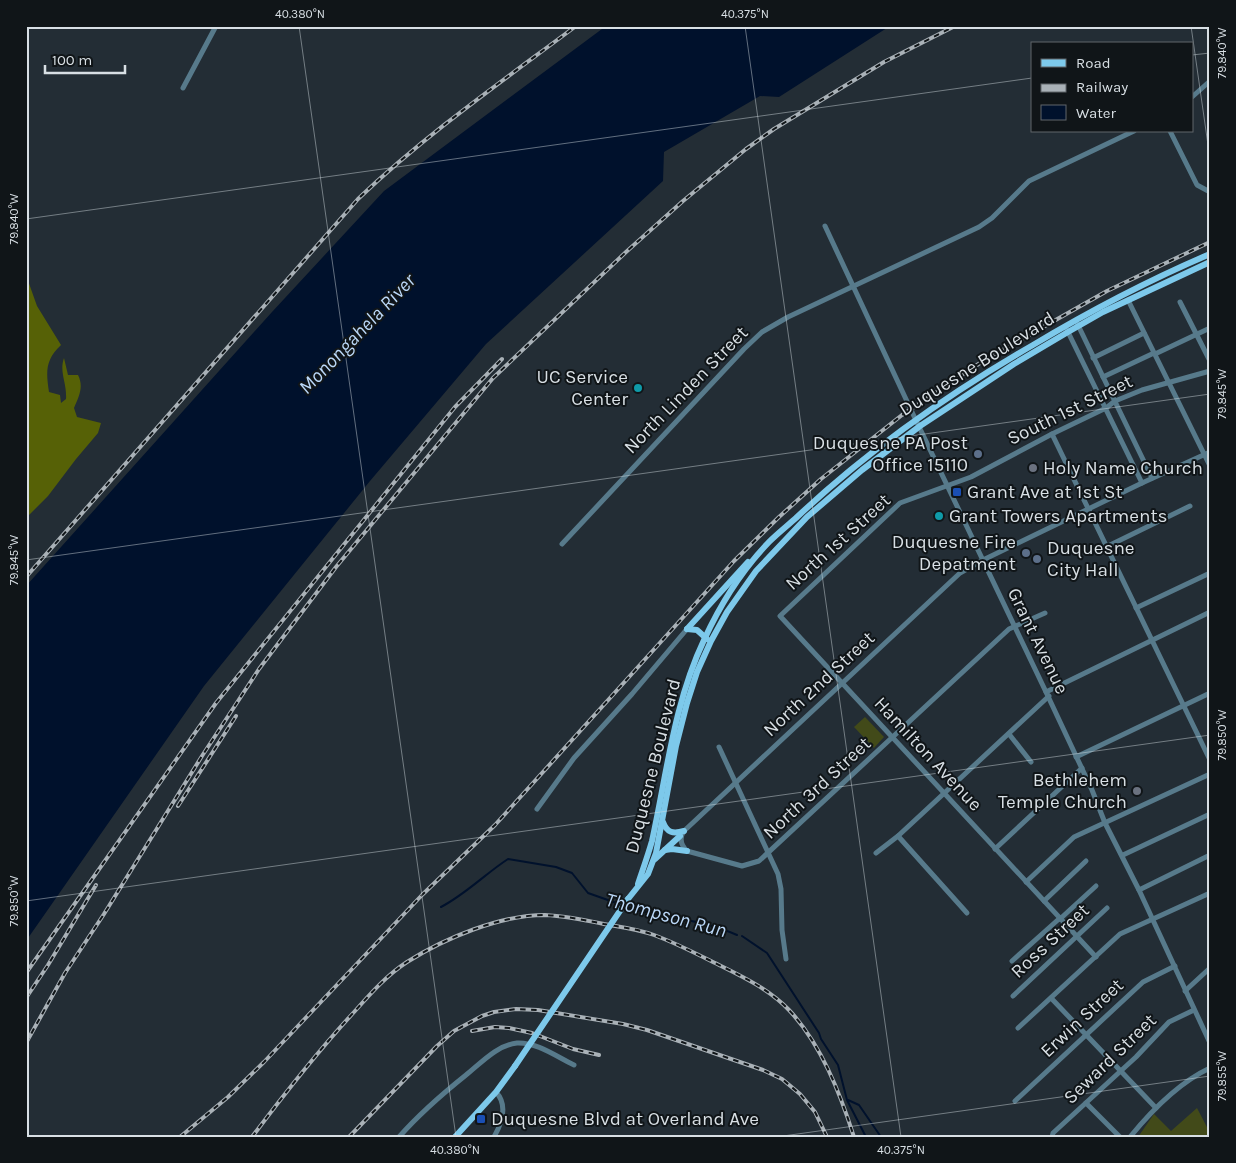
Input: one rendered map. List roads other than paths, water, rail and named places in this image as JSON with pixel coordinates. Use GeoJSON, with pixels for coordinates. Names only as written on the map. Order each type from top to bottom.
{"type":"FeatureCollection","features":[{"type":"Feature","properties":{"kind":"main road","name":"Duquesne Boulevard"},"geometry":{"type":"LineString","coordinates":[[1077,323],[1128,292],[1210,254]]}},
{"type":"Feature","properties":{"kind":"main road"},"geometry":{"type":"LineString","coordinates":[[1067,329],[1210,262]]}},
{"type":"Feature","properties":{"kind":"main road","name":"Duquesne Boulevard"},"geometry":{"type":"LineString","coordinates":[[637,887],[652,840],[680,704],[720,609],[744,573],[770,541],[839,478],[916,419],[979,376],[1067,329]]}},
{"type":"Feature","properties":{"kind":"main road","name":"Duquesne Boulevard"},"geometry":{"type":"LineString","coordinates":[[455,1137],[496,1092],[628,899],[648,874],[653,862],[662,822],[683,716],[708,639],[756,571],[807,517],[862,470],[920,426],[1067,329]]}},
{"type":"Feature","properties":{"kind":"main road"},"geometry":{"type":"LineString","coordinates":[[687,629],[744,566],[770,541],[778,539],[783,542]]}},
{"type":"Feature","properties":{"kind":"main road"},"geometry":{"type":"LineString","coordinates":[[687,629],[697,630],[708,639]]}},
{"type":"Feature","properties":{"kind":"main road"},"geometry":{"type":"LineString","coordinates":[[662,822],[669,831],[682,833]]}},
{"type":"Feature","properties":{"kind":"main road"},"geometry":{"type":"LineString","coordinates":[[653,862],[682,833]]}},
{"type":"Feature","properties":{"kind":"main road"},"geometry":{"type":"LineString","coordinates":[[665,850],[687,851]]}},
{"type":"Feature","properties":{"kind":"street"},"geometry":{"type":"LineString","coordinates":[[183,88],[216,26]]}},
{"type":"Feature","properties":{"kind":"street"},"geometry":{"type":"LineString","coordinates":[[1194,95],[1210,81]]}},
{"type":"Feature","properties":{"kind":"street","name":"North Linden Street"},"geometry":{"type":"LineString","coordinates":[[562,544],[757,336],[782,320],[979,227],[992,218],[1030,181],[1132,132]]}},
{"type":"Feature","properties":{"kind":"street"},"geometry":{"type":"LineString","coordinates":[[1170,132],[1196,185],[1210,192]]}},
{"type":"Feature","properties":{"kind":"street","name":"Grant Avenue"},"geometry":{"type":"LineString","coordinates":[[825,226],[1048,694],[1105,823],[1123,855],[1210,1044]]}},
{"type":"Feature","properties":{"kind":"street"},"geometry":{"type":"LineString","coordinates":[[1128,300],[1207,453],[1210,466]]}},
{"type":"Feature","properties":{"kind":"street"},"geometry":{"type":"LineString","coordinates":[[1180,302],[1210,361]]}},
{"type":"Feature","properties":{"kind":"street"},"geometry":{"type":"LineString","coordinates":[[1077,323],[1152,478]]}},
{"type":"Feature","properties":{"kind":"street"},"geometry":{"type":"LineString","coordinates":[[1103,377],[1210,328]]}},
{"type":"Feature","properties":{"kind":"street"},"geometry":{"type":"LineString","coordinates":[[1067,329],[1142,483]]}},
{"type":"Feature","properties":{"kind":"street"},"geometry":{"type":"LineString","coordinates":[[1094,358],[1144,333]]}},
{"type":"Feature","properties":{"kind":"street","name":"South 1st Street"},"geometry":{"type":"LineString","coordinates":[[947,485],[971,477],[1106,408],[1115,401],[1142,390],[1210,371]]}},
{"type":"Feature","properties":{"kind":"street"},"geometry":{"type":"LineString","coordinates":[[1052,434],[1210,760]]}},
{"type":"Feature","properties":{"kind":"street","name":"North 2nd Street"},"geometry":{"type":"LineString","coordinates":[[682,833],[960,574],[983,560],[1207,453]]}},
{"type":"Feature","properties":{"kind":"street","name":"North 1st Street"},"geometry":{"type":"LineString","coordinates":[[780,616],[900,503],[947,485]]}},
{"type":"Feature","properties":{"kind":"street"},"geometry":{"type":"LineString","coordinates":[[1106,547],[1190,506]]}},
{"type":"Feature","properties":{"kind":"street"},"geometry":{"type":"LineString","coordinates":[[1136,608],[1210,573]]}},
{"type":"Feature","properties":{"kind":"street"},"geometry":{"type":"LineString","coordinates":[[876,853],[898,836],[1008,734],[1048,694],[1210,612]]}},
{"type":"Feature","properties":{"kind":"street","name":"North 3rd Street"},"geometry":{"type":"LineString","coordinates":[[687,851],[742,866],[760,860],[1009,629],[1045,613]]}},
{"type":"Feature","properties":{"kind":"street","name":"Hamilton Avenue"},"geometry":{"type":"LineString","coordinates":[[780,616],[1096,956]]}},
{"type":"Feature","properties":{"kind":"street"},"geometry":{"type":"LineString","coordinates":[[538,809],[574,758],[687,629]]}},
{"type":"Feature","properties":{"kind":"street"},"geometry":{"type":"LineString","coordinates":[[1076,757],[1210,693]]}},
{"type":"Feature","properties":{"kind":"street"},"geometry":{"type":"LineString","coordinates":[[1008,734],[1032,762]]}},
{"type":"Feature","properties":{"kind":"street"},"geometry":{"type":"LineString","coordinates":[[719,747],[769,853],[780,882],[782,935],[786,959]]}},
{"type":"Feature","properties":{"kind":"street"},"geometry":{"type":"LineString","coordinates":[[995,849],[1082,768]]}},
{"type":"Feature","properties":{"kind":"street"},"geometry":{"type":"LineString","coordinates":[[1026,882],[1074,837],[1210,774]]}},
{"type":"Feature","properties":{"kind":"street"},"geometry":{"type":"LineString","coordinates":[[1123,855],[1210,814]]}},
{"type":"Feature","properties":{"kind":"street"},"geometry":{"type":"LineString","coordinates":[[682,833],[682,845],[687,851]]}},
{"type":"Feature","properties":{"kind":"street"},"geometry":{"type":"LineString","coordinates":[[898,836],[967,913]]}},
{"type":"Feature","properties":{"kind":"street"},"geometry":{"type":"LineString","coordinates":[[1139,890],[1210,855]]}},
{"type":"Feature","properties":{"kind":"street"},"geometry":{"type":"LineString","coordinates":[[1044,901],[1086,862]]}},
{"type":"Feature","properties":{"kind":"street"},"geometry":{"type":"LineString","coordinates":[[1012,960],[1096,886]]}},
{"type":"Feature","properties":{"kind":"street"},"geometry":{"type":"LineString","coordinates":[[1018,1028],[1120,934],[1210,893]]}},
{"type":"Feature","properties":{"kind":"street","name":"Ross Street"},"geometry":{"type":"LineString","coordinates":[[1013,996],[1107,908]]}},
{"type":"Feature","properties":{"kind":"street","name":"Erwin Street"},"geometry":{"type":"LineString","coordinates":[[1015,1101],[1143,982],[1175,966]]}},
{"type":"Feature","properties":{"kind":"street"},"geometry":{"type":"LineString","coordinates":[[1186,991],[1210,968]]}},
{"type":"Feature","properties":{"kind":"street"},"geometry":{"type":"LineString","coordinates":[[1052,998],[1156,1108]]}},
{"type":"Feature","properties":{"kind":"street","name":"Seward Street"},"geometry":{"type":"LineString","coordinates":[[1052,1136],[1121,1071],[1169,1022],[1194,1010]]}},
{"type":"Feature","properties":{"kind":"street"},"geometry":{"type":"LineString","coordinates":[[399,1137],[433,1101],[491,1054],[505,1047],[524,1044],[538,1047],[574,1065]]}},
{"type":"Feature","properties":{"kind":"street"},"geometry":{"type":"LineString","coordinates":[[1130,1137],[1156,1108],[1188,1079],[1210,1068]]}},
{"type":"Feature","properties":{"kind":"street"},"geometry":{"type":"LineString","coordinates":[[494,1137],[503,1110],[502,1102],[496,1092]]}},
{"type":"Feature","properties":{"kind":"street"},"geometry":{"type":"LineString","coordinates":[[1086,1103],[1120,1137]]}},
{"type":"Feature","properties":{"kind":"water","name":"Monongahela River"},"geometry":{"type":"Polygon","coordinates":[[[606,26],[890,26],[779,97],[760,96],[664,152],[663,181],[486,344],[370,481],[204,686],[26,941],[26,586],[272,312],[384,191],[606,26]]]}},
{"type":"Feature","properties":{"kind":"waterway","name":"Thompson Run"},"geometry":{"type":"LineString","coordinates":[[441,907],[459,896],[508,859],[556,867],[572,873],[588,893],[622,905]]}},
{"type":"Feature","properties":{"kind":"waterway","name":"Thompson Run"},"geometry":{"type":"LineString","coordinates":[[626,907],[710,925],[737,935]]}},
{"type":"Feature","properties":{"kind":"waterway","name":"Thompson Run"},"geometry":{"type":"LineString","coordinates":[[742,936],[767,953],[819,1033],[838,1065],[847,1100],[866,1137]]}},
{"type":"Feature","properties":{"kind":"waterway"},"geometry":{"type":"LineString","coordinates":[[848,1100],[859,1105],[881,1137]]}},
{"type":"Feature","properties":{"kind":"railway"},"geometry":{"type":"LineString","coordinates":[[26,577],[358,199],[437,131],[576,26]]}},
{"type":"Feature","properties":{"kind":"railway"},"geometry":{"type":"LineString","coordinates":[[26,1043],[65,973],[259,669],[336,567],[493,378],[626,252],[683,201],[746,149],[774,129],[884,62],[955,26]]}},
{"type":"Feature","properties":{"kind":"railway"},"geometry":{"type":"LineString","coordinates":[[180,1137],[228,1097],[264,1062],[422,895],[495,825],[734,561],[821,479],[902,415],[983,361],[1107,291],[1210,242]]}},
{"type":"Feature","properties":{"kind":"railway"},"geometry":{"type":"LineString","coordinates":[[26,973],[216,703],[455,407],[502,359]]}},
{"type":"Feature","properties":{"kind":"railway"},"geometry":{"type":"LineString","coordinates":[[178,806],[236,716]]}},
{"type":"Feature","properties":{"kind":"railway"},"geometry":{"type":"LineString","coordinates":[[26,998],[96,885]]}},
{"type":"Feature","properties":{"kind":"railway"},"geometry":{"type":"LineString","coordinates":[[252,1137],[328,1041],[373,991],[400,967],[422,953],[473,929],[510,919],[545,915],[582,920],[654,935],[730,970],[771,994],[789,1010],[811,1038],[836,1086],[854,1137]]}},
{"type":"Feature","properties":{"kind":"railway"},"geometry":{"type":"LineString","coordinates":[[349,1137],[437,1046],[454,1031],[482,1016],[516,1009],[538,1010],[623,1024],[647,1030],[763,1070],[782,1079],[800,1094],[815,1112],[827,1137]]}},
{"type":"Feature","properties":{"kind":"railway"},"geometry":{"type":"LineString","coordinates":[[472,1031],[495,1027],[509,1028],[532,1033],[573,1049],[599,1055]]}},
{"type":"Feature","properties":{"kind":"place","name":"UC Service Center"},"geometry":{"type":"Point","coordinates":[638,388]}},
{"type":"Feature","properties":{"kind":"place","name":"Duquesne PA Post Office 15110"},"geometry":{"type":"Point","coordinates":[978,454]}},
{"type":"Feature","properties":{"kind":"place","name":"Holy Name Church"},"geometry":{"type":"Point","coordinates":[1033,468]}},
{"type":"Feature","properties":{"kind":"place","name":"Grant Ave at 1st St"},"geometry":{"type":"Point","coordinates":[957,492]}},
{"type":"Feature","properties":{"kind":"place","name":"Grant Towers Apartments"},"geometry":{"type":"Point","coordinates":[939,516]}},
{"type":"Feature","properties":{"kind":"place","name":"Duquesne Fire Depatment"},"geometry":{"type":"Point","coordinates":[1026,553]}},
{"type":"Feature","properties":{"kind":"place","name":"Duquesne City Hall"},"geometry":{"type":"Point","coordinates":[1037,559]}},
{"type":"Feature","properties":{"kind":"place","name":"Bethlehem Temple Church"},"geometry":{"type":"Point","coordinates":[1137,791]}},
{"type":"Feature","properties":{"kind":"place","name":"Duquesne Blvd at Overland Ave"},"geometry":{"type":"Point","coordinates":[481,1119]}}]}
